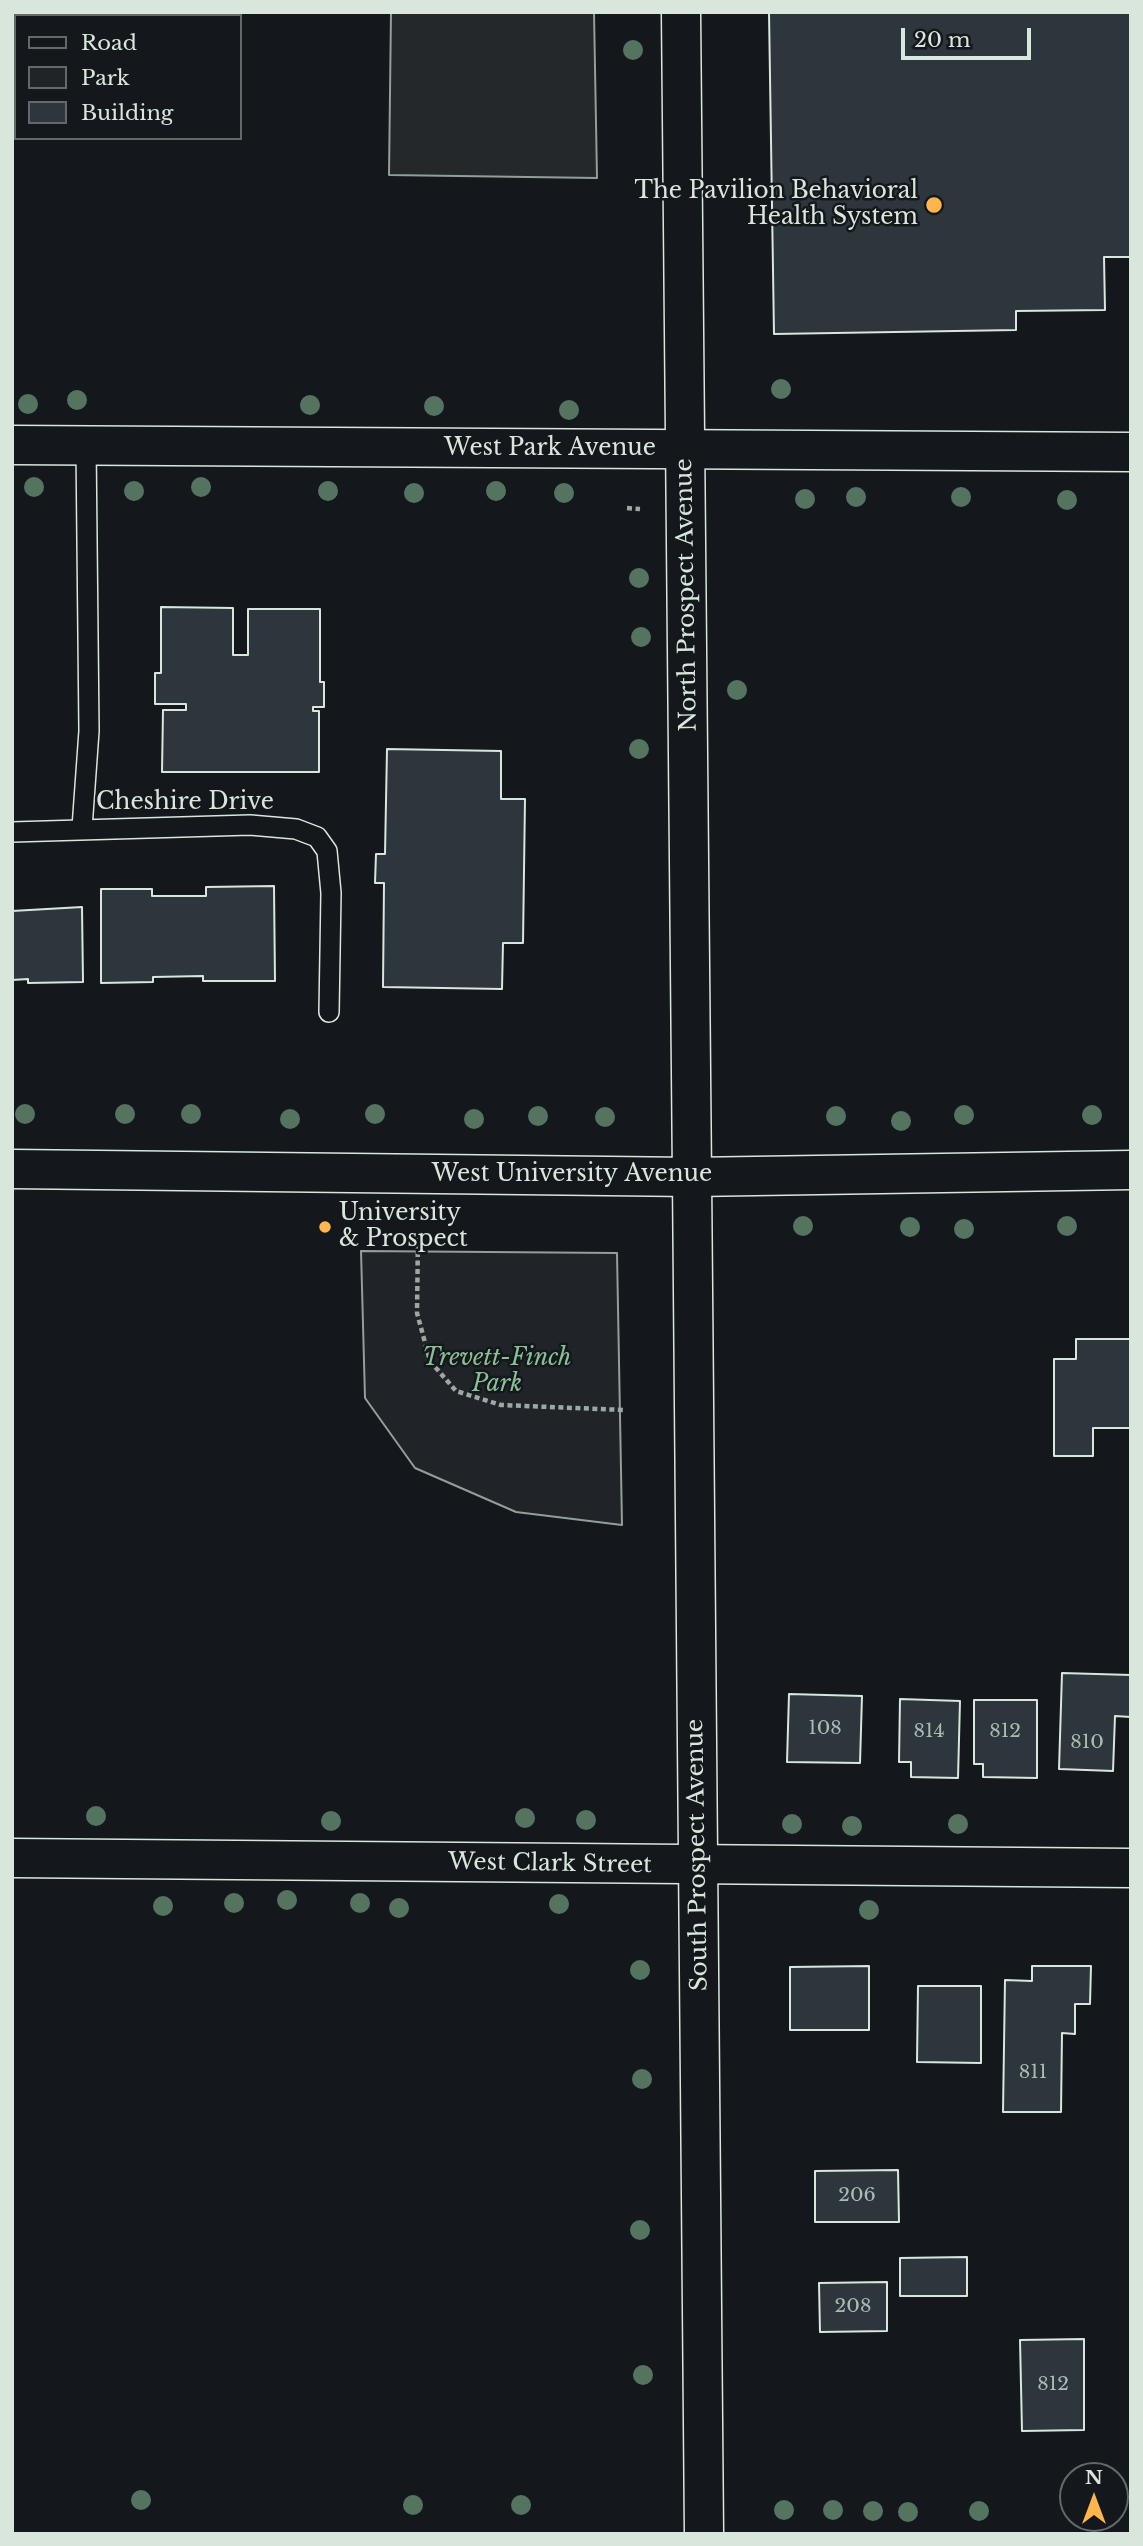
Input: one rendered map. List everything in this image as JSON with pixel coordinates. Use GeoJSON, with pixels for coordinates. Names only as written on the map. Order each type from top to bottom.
{"type":"FeatureCollection","features":[{"type":"Feature","properties":{"kind":"main road","name":"North Prospect Avenue"},"geometry":{"type":"LineString","coordinates":[[681,12],[692,1177]]}},
{"type":"Feature","properties":{"kind":"main road","name":"West Park Avenue"},"geometry":{"type":"LineString","coordinates":[[12,445],[1131,452]]}},
{"type":"Feature","properties":{"kind":"main road","name":"West University Avenue"},"geometry":{"type":"LineString","coordinates":[[12,1169],[692,1177],[1131,1170]]}},
{"type":"Feature","properties":{"kind":"main road","name":"South Prospect Avenue"},"geometry":{"type":"LineString","coordinates":[[692,1177],[704,2534]]}},
{"type":"Feature","properties":{"kind":"main road","name":"West Clark Street"},"geometry":{"type":"LineString","coordinates":[[12,1858],[1131,1868]]}},
{"type":"Feature","properties":{"kind":"lane","name":"Cheshire Drive"},"geometry":{"type":"LineString","coordinates":[[82,828],[89,731],[86,445]]}},
{"type":"Feature","properties":{"kind":"lane","name":"Cheshire Drive"},"geometry":{"type":"LineString","coordinates":[[12,832],[250,825],[296,829],[317,837],[327,851],[331,893],[329,1012]]}},
{"type":"Feature","properties":{"kind":"path"},"geometry":{"type":"LineString","coordinates":[[627,508],[640,509]]}},
{"type":"Feature","properties":{"kind":"path"},"geometry":{"type":"LineString","coordinates":[[418,1235],[417,1313],[430,1361],[456,1391],[501,1405],[624,1410]]}},
{"type":"Feature","properties":{"kind":"green space","name":"Trevett-Finch Park"},"geometry":{"type":"Polygon","coordinates":[[[361,1251],[617,1253],[622,1525],[516,1512],[415,1468],[365,1398],[361,1251]]]}},
{"type":"Feature","properties":{"kind":"shaded area"},"geometry":{"type":"Polygon","coordinates":[[[391,12],[594,12],[597,178],[389,175],[391,12]]]}},
{"type":"Feature","properties":{"kind":"building","name":"The Pavilion Behavioral Health System"},"geometry":{"type":"Polygon","coordinates":[[[769,12],[1131,12],[1131,257],[1104,257],[1105,310],[1016,311],[1016,330],[774,334],[769,12]]]}},
{"type":"Feature","properties":{"kind":"building"},"geometry":{"type":"Polygon","coordinates":[[[161,607],[233,608],[233,655],[248,655],[248,609],[320,609],[320,682],[324,682],[324,707],[313,707],[313,711],[319,711],[319,772],[162,772],[163,710],[186,710],[186,704],[155,704],[155,673],[161,673],[161,607]]]}},
{"type":"Feature","properties":{"kind":"building"},"geometry":{"type":"Polygon","coordinates":[[[387,749],[501,751],[501,799],[525,799],[523,943],[503,943],[502,989],[383,987],[384,883],[375,883],[376,854],[385,854],[387,749]]]}},
{"type":"Feature","properties":{"kind":"building"},"geometry":{"type":"Polygon","coordinates":[[[274,886],[275,981],[203,981],[203,976],[153,977],[153,982],[101,983],[101,889],[152,889],[152,896],[206,896],[206,887],[274,886]]]}},
{"type":"Feature","properties":{"kind":"building"},"geometry":{"type":"Polygon","coordinates":[[[82,907],[83,982],[28,983],[28,979],[12,980],[12,911],[82,907]]]}},
{"type":"Feature","properties":{"kind":"building"},"geometry":{"type":"Polygon","coordinates":[[[1076,1339],[1131,1339],[1131,1428],[1093,1428],[1093,1456],[1054,1456],[1054,1359],[1076,1359],[1076,1339]]]}},
{"type":"Feature","properties":{"kind":"building"},"geometry":{"type":"Polygon","coordinates":[[[1062,1673],[1131,1675],[1131,1717],[1115,1716],[1113,1771],[1059,1769],[1062,1673]]]}},
{"type":"Feature","properties":{"kind":"building"},"geometry":{"type":"Polygon","coordinates":[[[789,1694],[862,1696],[860,1763],[787,1762],[789,1694]]]}},
{"type":"Feature","properties":{"kind":"building"},"geometry":{"type":"Polygon","coordinates":[[[900,1699],[960,1701],[958,1778],[911,1777],[911,1762],[899,1762],[900,1699]]]}},
{"type":"Feature","properties":{"kind":"building"},"geometry":{"type":"Polygon","coordinates":[[[974,1700],[1037,1700],[1037,1778],[983,1777],[983,1764],[974,1764],[974,1700]]]}},
{"type":"Feature","properties":{"kind":"building"},"geometry":{"type":"Polygon","coordinates":[[[869,1966],[869,2030],[790,2030],[790,1967],[869,1966]]]}},
{"type":"Feature","properties":{"kind":"building"},"geometry":{"type":"Polygon","coordinates":[[[1032,1966],[1091,1966],[1090,2004],[1075,2004],[1075,2034],[1062,2033],[1061,2112],[1003,2112],[1005,1980],[1032,1981],[1032,1966]]]}},
{"type":"Feature","properties":{"kind":"building"},"geometry":{"type":"Polygon","coordinates":[[[918,1986],[981,1986],[981,2063],[917,2062],[918,1986]]]}},
{"type":"Feature","properties":{"kind":"building"},"geometry":{"type":"Polygon","coordinates":[[[898,2170],[899,2222],[815,2222],[815,2171],[898,2170]]]}},
{"type":"Feature","properties":{"kind":"building"},"geometry":{"type":"Polygon","coordinates":[[[967,2257],[967,2296],[900,2296],[900,2258],[967,2257]]]}},
{"type":"Feature","properties":{"kind":"building"},"geometry":{"type":"Polygon","coordinates":[[[887,2282],[887,2331],[820,2332],[819,2283],[887,2282]]]}},
{"type":"Feature","properties":{"kind":"building"},"geometry":{"type":"Polygon","coordinates":[[[1084,2339],[1084,2430],[1022,2431],[1020,2340],[1084,2339]]]}},
{"type":"Feature","properties":{"kind":"place","name":"The Pavilion Behavioral Health System"},"geometry":{"type":"Point","coordinates":[934,205]}},
{"type":"Feature","properties":{"kind":"place","name":"University & Prospect"},"geometry":{"type":"Point","coordinates":[325,1227]}}]}
